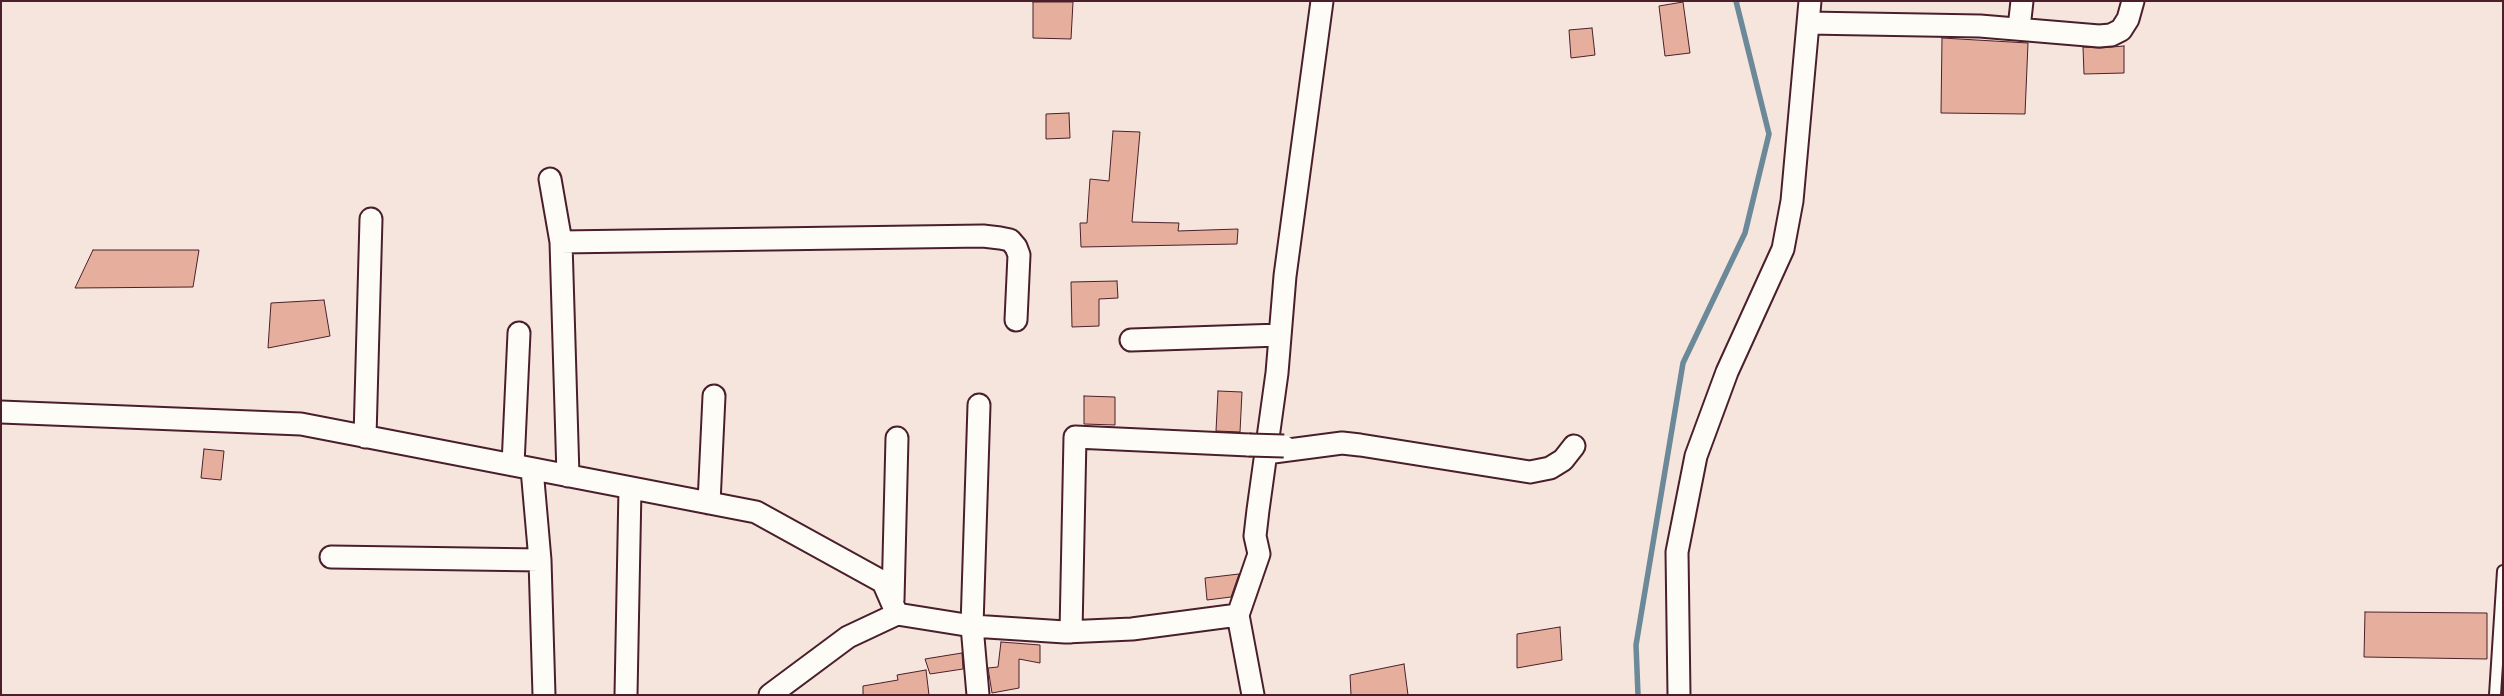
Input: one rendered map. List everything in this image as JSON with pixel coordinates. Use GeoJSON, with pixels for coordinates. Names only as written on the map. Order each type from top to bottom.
{"type":"FeatureCollection","features":[{"type":"Feature","properties":{"kind":"street"},"geometry":{"type":"LineString","coordinates":[[1254,695],[1238,616],[1259,554],[1255,536],[1280,335],[1285,276],[1322,1]]}},
{"type":"Feature","properties":{"kind":"street"},"geometry":{"type":"LineString","coordinates":[[1678,695],[1677,552],[1696,456],[1727,372],[1783,248],[1792,201],[1810,1]]}},
{"type":"Feature","properties":{"kind":"street"},"geometry":{"type":"LineString","coordinates":[[2019,28],[2022,1]]}},
{"type":"Feature","properties":{"kind":"street"},"geometry":{"type":"LineString","coordinates":[[1808,23],[2019,28],[2099,36],[2111,35],[2121,30],[2128,20],[2133,1]]}},
{"type":"Feature","properties":{"kind":"street"},"geometry":{"type":"LineString","coordinates":[[550,178],[560,242],[568,476]]}},
{"type":"Feature","properties":{"kind":"street"},"geometry":{"type":"LineString","coordinates":[[365,437],[371,219]]}},
{"type":"Feature","properties":{"kind":"street"},"geometry":{"type":"LineString","coordinates":[[560,242],[982,236],[1000,238],[1010,240],[1016,247],[1019,255],[1016,320]]}},
{"type":"Feature","properties":{"kind":"street"},"geometry":{"type":"LineString","coordinates":[[519,333],[523,467],[540,560],[544,695]]}},
{"type":"Feature","properties":{"kind":"street"},"geometry":{"type":"LineString","coordinates":[[1131,340],[1280,335]]}},
{"type":"Feature","properties":{"kind":"street"},"geometry":{"type":"LineString","coordinates":[[710,503],[714,396]]}},
{"type":"Feature","properties":{"kind":"street"},"geometry":{"type":"LineString","coordinates":[[978,695],[972,626],[980,405]]}},
{"type":"Feature","properties":{"kind":"street"},"geometry":{"type":"LineString","coordinates":[[1,412],[301,424],[756,512],[883,582],[895,609]]}},
{"type":"Feature","properties":{"kind":"street"},"geometry":{"type":"LineString","coordinates":[[1072,632],[1075,437],[1266,448],[1360,444],[1530,472],[1550,468],[1562,460],[1574,446]]}},
{"type":"Feature","properties":{"kind":"street"},"geometry":{"type":"LineString","coordinates":[[895,609],[897,438]]}},
{"type":"Feature","properties":{"kind":"street"},"geometry":{"type":"LineString","coordinates":[[626,695],[630,488]]}},
{"type":"Feature","properties":{"kind":"street"},"geometry":{"type":"LineString","coordinates":[[331,556],[540,560]]}},
{"type":"Feature","properties":{"kind":"street"},"geometry":{"type":"LineString","coordinates":[[770,695],[848,637],[895,609],[972,626],[1072,632],[1132,629],[1238,616]]}},
{"type":"Feature","properties":{"kind":"lane"},"geometry":{"type":"LineString","coordinates":[[2495,695],[2503,571]]}},
{"type":"Feature","properties":{"kind":"building"},"geometry":{"type":"Polygon","coordinates":[[[1033,2],[1073,2],[1071,39],[1033,38],[1033,2]]]}},
{"type":"Feature","properties":{"kind":"building"},"geometry":{"type":"Polygon","coordinates":[[[1683,2],[1690,53],[1665,56],[1659,6],[1683,2]]]}},
{"type":"Feature","properties":{"kind":"building"},"geometry":{"type":"Polygon","coordinates":[[[1592,28],[1595,55],[1571,58],[1569,30],[1592,28]]]}},
{"type":"Feature","properties":{"kind":"building"},"geometry":{"type":"Polygon","coordinates":[[[1942,38],[2028,43],[2025,114],[1941,113],[1942,38]]]}},
{"type":"Feature","properties":{"kind":"building"},"geometry":{"type":"Polygon","coordinates":[[[2124,46],[2124,73],[2084,74],[2083,47],[2124,46]]]}},
{"type":"Feature","properties":{"kind":"building"},"geometry":{"type":"Polygon","coordinates":[[[1069,113],[1070,138],[1046,139],[1046,114],[1069,113]]]}},
{"type":"Feature","properties":{"kind":"building"},"geometry":{"type":"Polygon","coordinates":[[[1113,131],[1140,132],[1132,222],[1179,223],[1178,231],[1238,229],[1237,244],[1081,247],[1080,223],[1087,223],[1090,179],[1109,181],[1113,131]]]}},
{"type":"Feature","properties":{"kind":"building"},"geometry":{"type":"Polygon","coordinates":[[[93,250],[199,250],[193,287],[75,288],[93,250]]]}},
{"type":"Feature","properties":{"kind":"building"},"geometry":{"type":"Polygon","coordinates":[[[1117,281],[1118,298],[1099,299],[1099,326],[1072,327],[1071,282],[1117,281]]]}},
{"type":"Feature","properties":{"kind":"building"},"geometry":{"type":"Polygon","coordinates":[[[324,300],[330,336],[268,348],[271,303],[324,300]]]}},
{"type":"Feature","properties":{"kind":"building"},"geometry":{"type":"Polygon","coordinates":[[[1218,391],[1242,392],[1240,432],[1216,431],[1218,391]]]}},
{"type":"Feature","properties":{"kind":"building"},"geometry":{"type":"Polygon","coordinates":[[[1084,396],[1115,397],[1115,425],[1084,424],[1084,396]]]}},
{"type":"Feature","properties":{"kind":"building"},"geometry":{"type":"Polygon","coordinates":[[[204,449],[224,451],[221,480],[201,478],[204,449]]]}},
{"type":"Feature","properties":{"kind":"building"},"geometry":{"type":"Polygon","coordinates":[[[1239,574],[1231,597],[1207,600],[1205,578],[1239,574]]]}},
{"type":"Feature","properties":{"kind":"building"},"geometry":{"type":"Polygon","coordinates":[[[2365,612],[2487,613],[2487,659],[2364,657],[2365,612]]]}},
{"type":"Feature","properties":{"kind":"building"},"geometry":{"type":"Polygon","coordinates":[[[1560,627],[1562,660],[1517,668],[1517,634],[1560,627]]]}},
{"type":"Feature","properties":{"kind":"building"},"geometry":{"type":"Polygon","coordinates":[[[1001,642],[1040,645],[1040,663],[1019,659],[1019,688],[992,693],[988,668],[998,667],[1001,642]]]}},
{"type":"Feature","properties":{"kind":"building"},"geometry":{"type":"Polygon","coordinates":[[[962,653],[963,669],[930,674],[925,659],[962,653]]]}},
{"type":"Feature","properties":{"kind":"building"},"geometry":{"type":"Polygon","coordinates":[[[1404,664],[1408,695],[1351,695],[1350,675],[1404,664]]]}},
{"type":"Feature","properties":{"kind":"building"},"geometry":{"type":"Polygon","coordinates":[[[926,670],[929,695],[863,695],[863,686],[898,680],[897,675],[926,670]]]}},
{"type":"Feature","properties":{"kind":"waterway"},"geometry":{"type":"LineString","coordinates":[[1638,695],[1636,645],[1683,363],[1745,233],[1769,134],[1736,1]]}}]}
